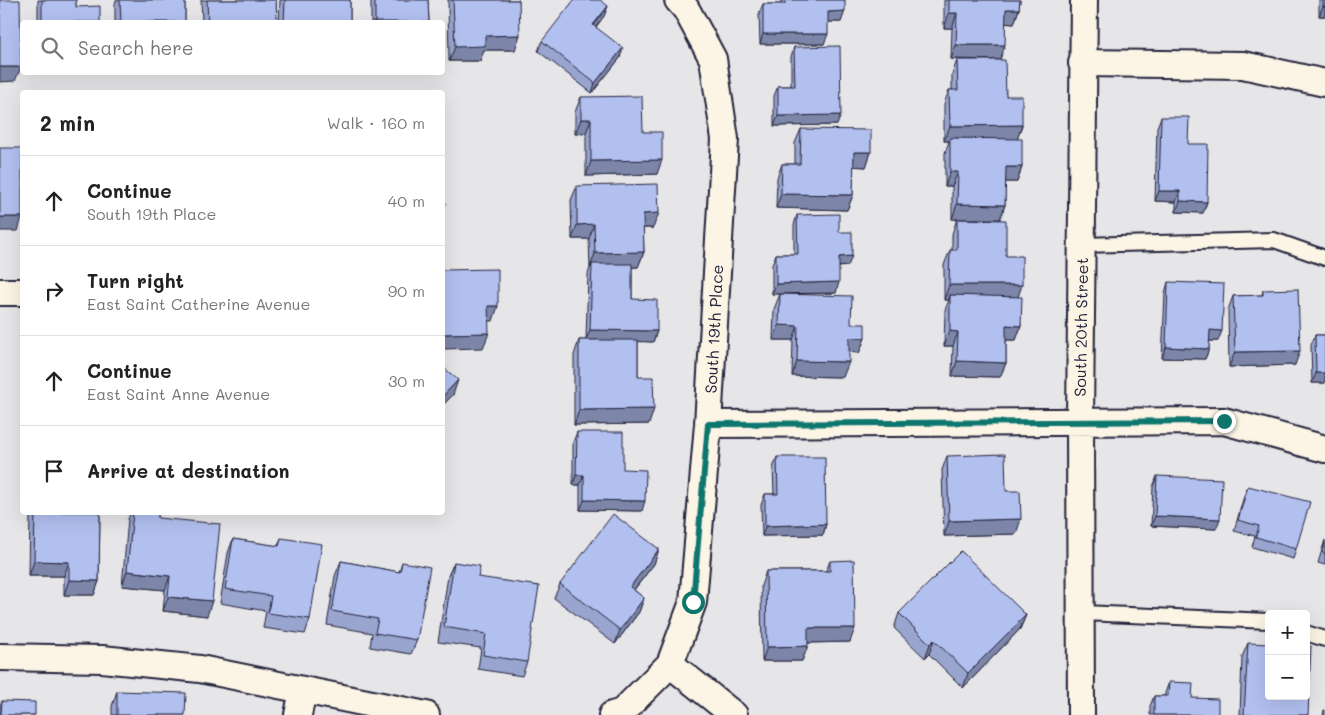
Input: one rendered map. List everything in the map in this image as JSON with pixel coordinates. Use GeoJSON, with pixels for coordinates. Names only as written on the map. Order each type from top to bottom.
{"type":"FeatureCollection","features":[{"type":"Feature","properties":{"kind":"street","name":"South 19th Place"},"geometry":{"type":"LineString","coordinates":[[670,664],[693,602],[708,424],[725,140],[713,60],[686,9],[678,0]]}},
{"type":"Feature","properties":{"kind":"street","name":"South 20th Street"},"geometry":{"type":"LineString","coordinates":[[1082,715],[1080,421],[1084,0]]}},
{"type":"Feature","properties":{"kind":"street"},"geometry":{"type":"LineString","coordinates":[[1082,63],[1243,65],[1325,83]]}},
{"type":"Feature","properties":{"kind":"street"},"geometry":{"type":"LineString","coordinates":[[0,292],[20,292]]}},
{"type":"Feature","properties":{"kind":"street"},"geometry":{"type":"LineString","coordinates":[[708,424],[1224,421],[1325,449]]}},
{"type":"Feature","properties":{"kind":"street"},"geometry":{"type":"LineString","coordinates":[[0,658],[102,659],[200,669],[426,715]]}},
{"type":"Feature","properties":{"kind":"street"},"geometry":{"type":"LineString","coordinates":[[612,715],[622,712],[670,664],[734,715]]}},
{"type":"Feature","properties":{"kind":"street"},"geometry":{"type":"LineString","coordinates":[[298,715],[303,690]]}},
{"type":"Feature","properties":{"kind":"lane"},"geometry":{"type":"LineString","coordinates":[[1081,245],[1274,240],[1325,258]]}},
{"type":"Feature","properties":{"kind":"lane"},"geometry":{"type":"LineString","coordinates":[[1082,613],[1265,620]]}},
{"type":"Feature","properties":{"kind":"lane"},"geometry":{"type":"LineString","coordinates":[[1310,634],[1325,639]]}},
{"type":"Feature","properties":{"kind":"building"},"geometry":{"type":"Polygon","coordinates":[[[0,0],[20,0],[20,67],[0,67],[0,0]]]}},
{"type":"Feature","properties":{"kind":"building"},"geometry":{"type":"Polygon","coordinates":[[[42,0],[76,0],[76,7],[100,6],[100,20],[42,20],[42,0]]]}},
{"type":"Feature","properties":{"kind":"building"},"geometry":{"type":"Polygon","coordinates":[[[120,0],[185,0],[185,20],[121,20],[120,0]]]}},
{"type":"Feature","properties":{"kind":"building"},"geometry":{"type":"Polygon","coordinates":[[[207,0],[276,0],[277,20],[208,20],[207,0]]]}},
{"type":"Feature","properties":{"kind":"building"},"geometry":{"type":"Polygon","coordinates":[[[285,0],[350,0],[350,20],[284,20],[285,0]]]}},
{"type":"Feature","properties":{"kind":"building"},"geometry":{"type":"Polygon","coordinates":[[[375,0],[428,0],[429,20],[375,20],[375,0]]]}},
{"type":"Feature","properties":{"kind":"building"},"geometry":{"type":"Polygon","coordinates":[[[453,0],[519,0],[520,35],[485,36],[485,46],[455,47],[453,0]]]}},
{"type":"Feature","properties":{"kind":"building"},"geometry":{"type":"Polygon","coordinates":[[[574,0],[600,0],[608,6],[593,25],[623,48],[595,83],[542,41],[574,0]]]}},
{"type":"Feature","properties":{"kind":"building"},"geometry":{"type":"Polygon","coordinates":[[[785,0],[845,0],[845,11],[828,12],[828,34],[763,34],[763,4],[785,4],[785,0]]]}},
{"type":"Feature","properties":{"kind":"building"},"geometry":{"type":"Polygon","coordinates":[[[949,0],[1020,0],[1019,9],[1006,9],[1005,45],[956,45],[957,13],[949,13],[949,0]]]}},
{"type":"Feature","properties":{"kind":"building"},"geometry":{"type":"Polygon","coordinates":[[[840,46],[841,115],[778,116],[778,86],[795,86],[794,47],[840,46]]]}},
{"type":"Feature","properties":{"kind":"building"},"geometry":{"type":"Polygon","coordinates":[[[957,60],[1005,60],[1006,96],[1022,96],[1022,125],[950,126],[949,90],[958,90],[957,60]]]}},
{"type":"Feature","properties":{"kind":"building"},"geometry":{"type":"Polygon","coordinates":[[[642,96],[643,132],[662,132],[662,160],[591,161],[591,119],[581,119],[581,97],[642,96]]]}},
{"type":"Feature","properties":{"kind":"building"},"geometry":{"type":"Polygon","coordinates":[[[1161,117],[1189,117],[1188,144],[1208,144],[1207,202],[1180,201],[1180,191],[1159,191],[1161,117]]]}},
{"type":"Feature","properties":{"kind":"building"},"geometry":{"type":"Polygon","coordinates":[[[801,129],[871,130],[871,152],[854,152],[853,195],[781,194],[782,164],[800,164],[801,129]]]}},
{"type":"Feature","properties":{"kind":"building"},"geometry":{"type":"Polygon","coordinates":[[[950,138],[1022,139],[1022,167],[1006,167],[1005,205],[957,204],[958,172],[950,172],[950,138]]]}},
{"type":"Feature","properties":{"kind":"building"},"geometry":{"type":"Polygon","coordinates":[[[0,148],[20,148],[20,217],[0,217],[0,148]]]}},
{"type":"Feature","properties":{"kind":"building"},"geometry":{"type":"Polygon","coordinates":[[[658,184],[659,213],[643,214],[644,252],[595,253],[594,224],[577,225],[577,186],[658,184]]]}},
{"type":"Feature","properties":{"kind":"building"},"geometry":{"type":"Polygon","coordinates":[[[839,214],[839,232],[852,232],[852,256],[839,257],[839,282],[776,284],[776,254],[798,254],[797,215],[839,214]]]}},
{"type":"Feature","properties":{"kind":"building"},"geometry":{"type":"Polygon","coordinates":[[[957,219],[1006,220],[1006,256],[1022,256],[1022,285],[949,285],[950,250],[957,250],[957,219]]]}},
{"type":"Feature","properties":{"kind":"building"},"geometry":{"type":"Polygon","coordinates":[[[592,264],[632,264],[632,299],[657,300],[657,331],[590,330],[592,264]]]}},
{"type":"Feature","properties":{"kind":"building"},"geometry":{"type":"Polygon","coordinates":[[[498,269],[498,306],[488,306],[489,333],[445,334],[445,270],[498,269]]]}},
{"type":"Feature","properties":{"kind":"building"},"geometry":{"type":"Polygon","coordinates":[[[1168,282],[1224,284],[1222,331],[1210,330],[1209,349],[1166,347],[1168,282]]]}},
{"type":"Feature","properties":{"kind":"building"},"geometry":{"type":"Polygon","coordinates":[[[1298,289],[1300,351],[1235,352],[1233,296],[1263,295],[1263,290],[1298,289]]]}},
{"type":"Feature","properties":{"kind":"building"},"geometry":{"type":"Polygon","coordinates":[[[780,294],[852,296],[851,324],[865,324],[865,338],[849,338],[849,362],[797,361],[798,326],[779,325],[780,294]]]}},
{"type":"Feature","properties":{"kind":"building"},"geometry":{"type":"Polygon","coordinates":[[[950,295],[1022,297],[1021,326],[1006,325],[1006,363],[957,361],[958,332],[950,331],[950,295]]]}},
{"type":"Feature","properties":{"kind":"building"},"geometry":{"type":"Polygon","coordinates":[[[1315,335],[1325,335],[1325,373],[1316,373],[1315,335]]]}},
{"type":"Feature","properties":{"kind":"building"},"geometry":{"type":"Polygon","coordinates":[[[579,340],[638,340],[638,377],[653,377],[654,409],[579,410],[579,340]]]}},
{"type":"Feature","properties":{"kind":"building"},"geometry":{"type":"Polygon","coordinates":[[[445,369],[458,380],[445,394],[445,369]]]}},
{"type":"Feature","properties":{"kind":"building"},"geometry":{"type":"Polygon","coordinates":[[[577,432],[623,432],[623,469],[646,470],[645,501],[584,500],[584,475],[576,475],[577,432]]]}},
{"type":"Feature","properties":{"kind":"building"},"geometry":{"type":"Polygon","coordinates":[[[1005,454],[1006,491],[1020,491],[1021,519],[949,521],[947,456],[1005,454]]]}},
{"type":"Feature","properties":{"kind":"building"},"geometry":{"type":"Polygon","coordinates":[[[777,457],[825,457],[826,524],[765,526],[765,494],[778,494],[777,457]]]}},
{"type":"Feature","properties":{"kind":"building"},"geometry":{"type":"Polygon","coordinates":[[[1157,476],[1222,479],[1220,519],[1155,516],[1157,476]]]}},
{"type":"Feature","properties":{"kind":"building"},"geometry":{"type":"Polygon","coordinates":[[[1248,486],[1310,502],[1296,549],[1256,537],[1259,526],[1238,520],[1248,486]]]}},
{"type":"Feature","properties":{"kind":"building"},"geometry":{"type":"Polygon","coordinates":[[[613,514],[659,549],[630,587],[644,598],[620,630],[560,584],[613,514]]]}},
{"type":"Feature","properties":{"kind":"building"},"geometry":{"type":"Polygon","coordinates":[[[35,515],[100,515],[99,581],[69,580],[69,562],[34,561],[35,515]]]}},
{"type":"Feature","properties":{"kind":"building"},"geometry":{"type":"Polygon","coordinates":[[[133,515],[158,515],[158,518],[220,524],[212,601],[168,597],[170,576],[127,571],[133,515]]]}},
{"type":"Feature","properties":{"kind":"building"},"geometry":{"type":"Polygon","coordinates":[[[281,538],[322,544],[310,619],[268,613],[271,596],[225,589],[233,539],[279,546],[281,538]]]}},
{"type":"Feature","properties":{"kind":"building"},"geometry":{"type":"Polygon","coordinates":[[[1325,542],[1325,554],[1322,552],[1325,542]]]}},
{"type":"Feature","properties":{"kind":"building"},"geometry":{"type":"Polygon","coordinates":[[[961,551],[1026,615],[968,673],[934,640],[930,644],[899,613],[961,551]]]}},
{"type":"Feature","properties":{"kind":"building"},"geometry":{"type":"Polygon","coordinates":[[[854,560],[855,628],[808,628],[808,646],[767,647],[766,571],[830,571],[830,561],[854,560]]]}},
{"type":"Feature","properties":{"kind":"building"},"geometry":{"type":"Polygon","coordinates":[[[341,561],[400,572],[402,562],[430,567],[417,640],[375,633],[378,619],[332,611],[341,561]]]}},
{"type":"Feature","properties":{"kind":"building"},"geometry":{"type":"Polygon","coordinates":[[[454,562],[480,566],[478,577],[539,586],[527,662],[483,655],[486,634],[444,627],[454,562]]]}},
{"type":"Feature","properties":{"kind":"building"},"geometry":{"type":"Polygon","coordinates":[[[1248,643],[1265,644],[1265,700],[1309,700],[1308,715],[1244,715],[1248,643]]]}},
{"type":"Feature","properties":{"kind":"building"},"geometry":{"type":"Polygon","coordinates":[[[1169,682],[1193,683],[1192,698],[1218,699],[1218,715],[1154,715],[1154,696],[1168,696],[1169,682]]]}},
{"type":"Feature","properties":{"kind":"building"},"geometry":{"type":"Polygon","coordinates":[[[117,691],[186,693],[185,715],[117,715],[117,691]]]}},
{"type":"Feature","properties":{"kind":"building"},"geometry":{"type":"Polygon","coordinates":[[[2,701],[35,702],[35,715],[1,715],[2,701]]]}},
{"type":"Feature","properties":{"kind":"route"},"geometry":{"type":"LineString","coordinates":[[693,602],[708,424],[1224,421]]}}]}
